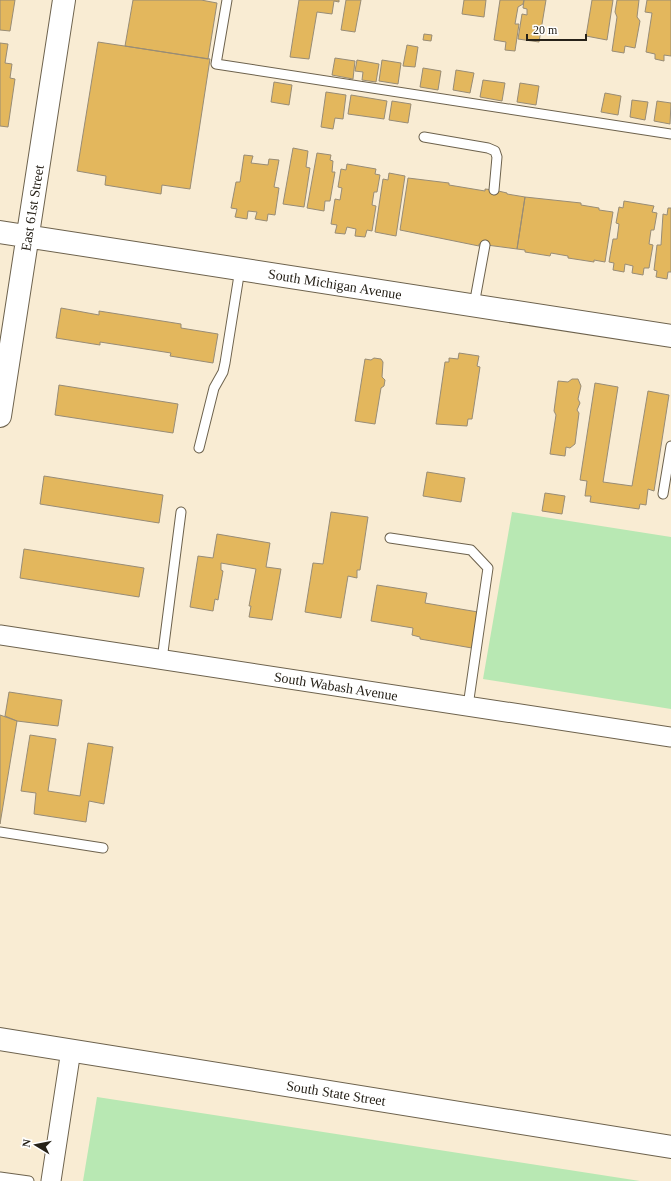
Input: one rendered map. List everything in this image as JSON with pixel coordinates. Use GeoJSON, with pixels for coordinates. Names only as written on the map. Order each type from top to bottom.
{"type":"FeatureCollection","features":[{"type":"Feature","properties":{"kind":"street","name":"East 61st Street"},"geometry":{"type":"LineString","coordinates":[[0,416],[64,0]]}},
{"type":"Feature","properties":{"kind":"street","name":"South Michigan Avenue"},"geometry":{"type":"LineString","coordinates":[[0,232],[671,336]]}},
{"type":"Feature","properties":{"kind":"street","name":"South Wabash Avenue"},"geometry":{"type":"LineString","coordinates":[[0,635],[671,737]]}},
{"type":"Feature","properties":{"kind":"street","name":"South State Street"},"geometry":{"type":"LineString","coordinates":[[0,1039],[671,1147]]}},
{"type":"Feature","properties":{"kind":"street"},"geometry":{"type":"LineString","coordinates":[[51,1181],[70,1050]]}},
{"type":"Feature","properties":{"kind":"lane"},"geometry":{"type":"LineString","coordinates":[[227,0],[216,64],[671,134]]}},
{"type":"Feature","properties":{"kind":"lane"},"geometry":{"type":"LineString","coordinates":[[424,137],[488,148],[495,151],[498,157],[494,190]]}},
{"type":"Feature","properties":{"kind":"lane"},"geometry":{"type":"LineString","coordinates":[[474,305],[485,245]]}},
{"type":"Feature","properties":{"kind":"lane"},"geometry":{"type":"LineString","coordinates":[[199,448],[214,388],[223,372],[240,269]]}},
{"type":"Feature","properties":{"kind":"lane"},"geometry":{"type":"LineString","coordinates":[[663,494],[671,446]]}},
{"type":"Feature","properties":{"kind":"lane"},"geometry":{"type":"LineString","coordinates":[[162,660],[181,512]]}},
{"type":"Feature","properties":{"kind":"lane"},"geometry":{"type":"LineString","coordinates":[[390,538],[471,550],[488,568],[468,706]]}},
{"type":"Feature","properties":{"kind":"lane"},"geometry":{"type":"LineString","coordinates":[[0,832],[103,848]]}},
{"type":"Feature","properties":{"kind":"lane"},"geometry":{"type":"LineString","coordinates":[[0,1177],[29,1181]]}},
{"type":"Feature","properties":{"kind":"green space"},"geometry":{"type":"Polygon","coordinates":[[[512,512],[671,537],[671,709],[483,679],[512,512]]]}},
{"type":"Feature","properties":{"kind":"green space"},"geometry":{"type":"Polygon","coordinates":[[[97,1097],[640,1181],[83,1181],[97,1097]]]}},
{"type":"Feature","properties":{"kind":"building"},"geometry":{"type":"Polygon","coordinates":[[[0,0],[15,0],[10,31],[0,30],[0,0]]]}},
{"type":"Feature","properties":{"kind":"building"},"geometry":{"type":"Polygon","coordinates":[[[133,0],[201,0],[217,3],[208,59],[125,46],[133,0]]]}},
{"type":"Feature","properties":{"kind":"building"},"geometry":{"type":"Polygon","coordinates":[[[299,0],[339,0],[339,2],[334,1],[332,14],[317,12],[309,59],[290,57],[299,0]]]}},
{"type":"Feature","properties":{"kind":"building"},"geometry":{"type":"Polygon","coordinates":[[[346,0],[361,0],[355,32],[341,30],[346,0]]]}},
{"type":"Feature","properties":{"kind":"building"},"geometry":{"type":"Polygon","coordinates":[[[464,0],[486,0],[484,17],[462,14],[464,0]]]}},
{"type":"Feature","properties":{"kind":"building"},"geometry":{"type":"Polygon","coordinates":[[[500,0],[524,0],[523,4],[518,7],[515,24],[519,24],[515,51],[505,50],[506,42],[494,40],[500,0]]]}},
{"type":"Feature","properties":{"kind":"building"},"geometry":{"type":"Polygon","coordinates":[[[524,0],[546,0],[539,42],[518,39],[522,14],[527,15],[527,9],[523,8],[524,0]]]}},
{"type":"Feature","properties":{"kind":"building"},"geometry":{"type":"Polygon","coordinates":[[[592,0],[613,0],[607,40],[586,36],[592,0]]]}},
{"type":"Feature","properties":{"kind":"building"},"geometry":{"type":"Polygon","coordinates":[[[617,0],[639,0],[637,17],[640,21],[635,48],[625,46],[624,53],[612,51],[617,17],[615,12],[617,0]]]}},
{"type":"Feature","properties":{"kind":"building"},"geometry":{"type":"Polygon","coordinates":[[[647,0],[671,0],[671,56],[664,55],[664,61],[655,59],[655,54],[646,52],[652,13],[645,12],[647,0]]]}},
{"type":"Feature","properties":{"kind":"building"},"geometry":{"type":"Polygon","coordinates":[[[424,34],[432,35],[431,41],[423,40],[424,34]]]}},
{"type":"Feature","properties":{"kind":"building"},"geometry":{"type":"Polygon","coordinates":[[[98,42],[210,59],[190,189],[162,185],[161,194],[105,185],[106,176],[77,171],[98,42]]]}},
{"type":"Feature","properties":{"kind":"building"},"geometry":{"type":"Polygon","coordinates":[[[0,43],[8,44],[5,63],[12,64],[10,78],[15,79],[8,127],[0,126],[0,43]]]}},
{"type":"Feature","properties":{"kind":"building"},"geometry":{"type":"Polygon","coordinates":[[[407,45],[418,47],[415,67],[403,66],[407,45]]]}},
{"type":"Feature","properties":{"kind":"building"},"geometry":{"type":"Polygon","coordinates":[[[335,58],[355,61],[353,79],[332,75],[335,58]]]}},
{"type":"Feature","properties":{"kind":"building"},"geometry":{"type":"Polygon","coordinates":[[[357,60],[379,64],[376,82],[362,80],[363,72],[355,71],[357,60]]]}},
{"type":"Feature","properties":{"kind":"building"},"geometry":{"type":"Polygon","coordinates":[[[382,60],[401,63],[398,84],[379,81],[382,60]]]}},
{"type":"Feature","properties":{"kind":"building"},"geometry":{"type":"Polygon","coordinates":[[[423,68],[441,71],[438,90],[420,87],[423,68]]]}},
{"type":"Feature","properties":{"kind":"building"},"geometry":{"type":"Polygon","coordinates":[[[456,70],[474,73],[470,93],[453,90],[456,70]]]}},
{"type":"Feature","properties":{"kind":"building"},"geometry":{"type":"Polygon","coordinates":[[[483,80],[505,83],[502,101],[480,97],[483,80]]]}},
{"type":"Feature","properties":{"kind":"building"},"geometry":{"type":"Polygon","coordinates":[[[274,82],[292,85],[289,105],[271,102],[274,82]]]}},
{"type":"Feature","properties":{"kind":"building"},"geometry":{"type":"Polygon","coordinates":[[[520,83],[539,86],[536,105],[517,102],[520,83]]]}},
{"type":"Feature","properties":{"kind":"building"},"geometry":{"type":"Polygon","coordinates":[[[326,92],[346,95],[343,119],[335,118],[333,129],[321,127],[326,92]]]}},
{"type":"Feature","properties":{"kind":"building"},"geometry":{"type":"Polygon","coordinates":[[[605,93],[621,96],[618,115],[601,112],[605,93]]]}},
{"type":"Feature","properties":{"kind":"building"},"geometry":{"type":"Polygon","coordinates":[[[351,95],[387,101],[384,119],[348,114],[351,95]]]}},
{"type":"Feature","properties":{"kind":"building"},"geometry":{"type":"Polygon","coordinates":[[[632,100],[648,102],[645,120],[630,117],[632,100]]]}},
{"type":"Feature","properties":{"kind":"building"},"geometry":{"type":"Polygon","coordinates":[[[392,101],[411,104],[408,123],[389,120],[392,101]]]}},
{"type":"Feature","properties":{"kind":"building"},"geometry":{"type":"Polygon","coordinates":[[[657,101],[671,103],[670,124],[654,121],[657,101]]]}},
{"type":"Feature","properties":{"kind":"building"},"geometry":{"type":"Polygon","coordinates":[[[293,148],[308,151],[306,167],[310,168],[304,207],[283,204],[293,148]]]}},
{"type":"Feature","properties":{"kind":"building"},"geometry":{"type":"Polygon","coordinates":[[[317,153],[331,155],[330,160],[333,161],[332,172],[335,172],[330,201],[325,201],[324,211],[307,208],[317,153]]]}},
{"type":"Feature","properties":{"kind":"building"},"geometry":{"type":"Polygon","coordinates":[[[244,155],[253,156],[251,163],[268,165],[269,159],[279,160],[274,187],[279,188],[275,215],[268,214],[267,221],[255,219],[257,212],[248,211],[247,219],[235,217],[237,209],[231,208],[236,182],[240,182],[244,155]]]}},
{"type":"Feature","properties":{"kind":"building"},"geometry":{"type":"Polygon","coordinates":[[[347,164],[376,169],[375,174],[380,175],[377,192],[374,192],[372,205],[376,206],[372,231],[367,230],[365,237],[355,236],[356,229],[347,227],[345,234],[335,233],[337,225],[331,224],[335,199],[340,200],[342,188],[338,187],[341,169],[346,170],[347,164]]]}},
{"type":"Feature","properties":{"kind":"building"},"geometry":{"type":"Polygon","coordinates":[[[389,173],[405,176],[396,236],[375,232],[383,179],[388,180],[389,173]]]}},
{"type":"Feature","properties":{"kind":"building"},"geometry":{"type":"Polygon","coordinates":[[[408,178],[449,183],[449,185],[485,191],[485,189],[494,190],[525,197],[517,249],[479,244],[479,246],[400,230],[408,178]]]}},
{"type":"Feature","properties":{"kind":"building"},"geometry":{"type":"Polygon","coordinates":[[[525,197],[581,203],[581,205],[613,212],[605,262],[568,258],[568,256],[551,253],[550,256],[525,252],[525,250],[517,249],[525,197]]]}},
{"type":"Feature","properties":{"kind":"building"},"geometry":{"type":"Polygon","coordinates":[[[624,201],[654,206],[652,212],[657,213],[654,230],[651,230],[649,244],[653,245],[649,268],[644,268],[643,275],[632,273],[633,266],[625,264],[624,272],[613,270],[614,263],[609,262],[613,239],[617,239],[619,224],[616,223],[619,207],[623,208],[624,201]]]}},
{"type":"Feature","properties":{"kind":"building"},"geometry":{"type":"Polygon","coordinates":[[[668,208],[671,208],[671,272],[668,272],[667,279],[656,277],[657,271],[654,270],[657,245],[661,245],[663,214],[667,215],[668,208]]]}},
{"type":"Feature","properties":{"kind":"building"},"geometry":{"type":"Polygon","coordinates":[[[61,308],[99,315],[99,311],[181,324],[181,328],[218,334],[213,363],[170,356],[171,353],[100,342],[100,345],[56,338],[61,308]]]}},
{"type":"Feature","properties":{"kind":"building"},"geometry":{"type":"Polygon","coordinates":[[[459,353],[479,356],[477,366],[480,367],[472,419],[468,419],[467,426],[436,424],[445,362],[449,362],[449,358],[458,359],[459,353]]]}},
{"type":"Feature","properties":{"kind":"building"},"geometry":{"type":"Polygon","coordinates":[[[374,358],[381,359],[383,362],[382,377],[385,380],[384,386],[381,388],[375,424],[355,421],[365,359],[371,360],[374,358]]]}},
{"type":"Feature","properties":{"kind":"building"},"geometry":{"type":"Polygon","coordinates":[[[572,379],[578,379],[581,386],[578,399],[580,403],[577,410],[579,413],[575,444],[570,448],[566,447],[565,456],[550,454],[556,415],[554,411],[558,381],[568,382],[572,379]]]}},
{"type":"Feature","properties":{"kind":"building"},"geometry":{"type":"Polygon","coordinates":[[[595,383],[618,387],[603,482],[632,486],[648,391],[669,395],[654,491],[648,489],[646,505],[640,504],[639,509],[590,502],[591,496],[585,496],[587,481],[580,480],[595,383]]]}},
{"type":"Feature","properties":{"kind":"building"},"geometry":{"type":"Polygon","coordinates":[[[59,385],[178,404],[173,433],[55,415],[59,385]]]}},
{"type":"Feature","properties":{"kind":"building"},"geometry":{"type":"Polygon","coordinates":[[[427,472],[465,478],[461,502],[423,496],[427,472]]]}},
{"type":"Feature","properties":{"kind":"building"},"geometry":{"type":"Polygon","coordinates":[[[44,476],[163,495],[159,523],[40,504],[44,476]]]}},
{"type":"Feature","properties":{"kind":"building"},"geometry":{"type":"Polygon","coordinates":[[[545,493],[565,496],[562,514],[542,511],[545,493]]]}},
{"type":"Feature","properties":{"kind":"building"},"geometry":{"type":"Polygon","coordinates":[[[331,512],[368,517],[360,570],[357,570],[357,578],[348,576],[341,618],[305,612],[313,563],[323,564],[331,512]]]}},
{"type":"Feature","properties":{"kind":"building"},"geometry":{"type":"Polygon","coordinates":[[[217,534],[270,543],[266,567],[281,569],[272,620],[249,617],[251,606],[249,606],[256,569],[221,563],[221,570],[223,571],[218,600],[215,599],[213,611],[190,607],[198,556],[213,558],[217,534]]]}},
{"type":"Feature","properties":{"kind":"building"},"geometry":{"type":"Polygon","coordinates":[[[24,549],[144,568],[139,597],[20,578],[24,549]]]}},
{"type":"Feature","properties":{"kind":"building"},"geometry":{"type":"Polygon","coordinates":[[[377,585],[427,593],[425,603],[478,612],[472,648],[420,639],[420,637],[412,635],[413,628],[371,621],[377,585]]]}},
{"type":"Feature","properties":{"kind":"building"},"geometry":{"type":"Polygon","coordinates":[[[9,692],[62,700],[58,726],[17,721],[5,716],[9,692]]]}},
{"type":"Feature","properties":{"kind":"building"},"geometry":{"type":"Polygon","coordinates":[[[0,715],[17,721],[0,824],[0,715]]]}},
{"type":"Feature","properties":{"kind":"building"},"geometry":{"type":"Polygon","coordinates":[[[30,735],[56,739],[48,791],[80,796],[88,743],[113,747],[104,804],[89,801],[86,822],[34,814],[36,793],[21,791],[30,735]]]}}]}
